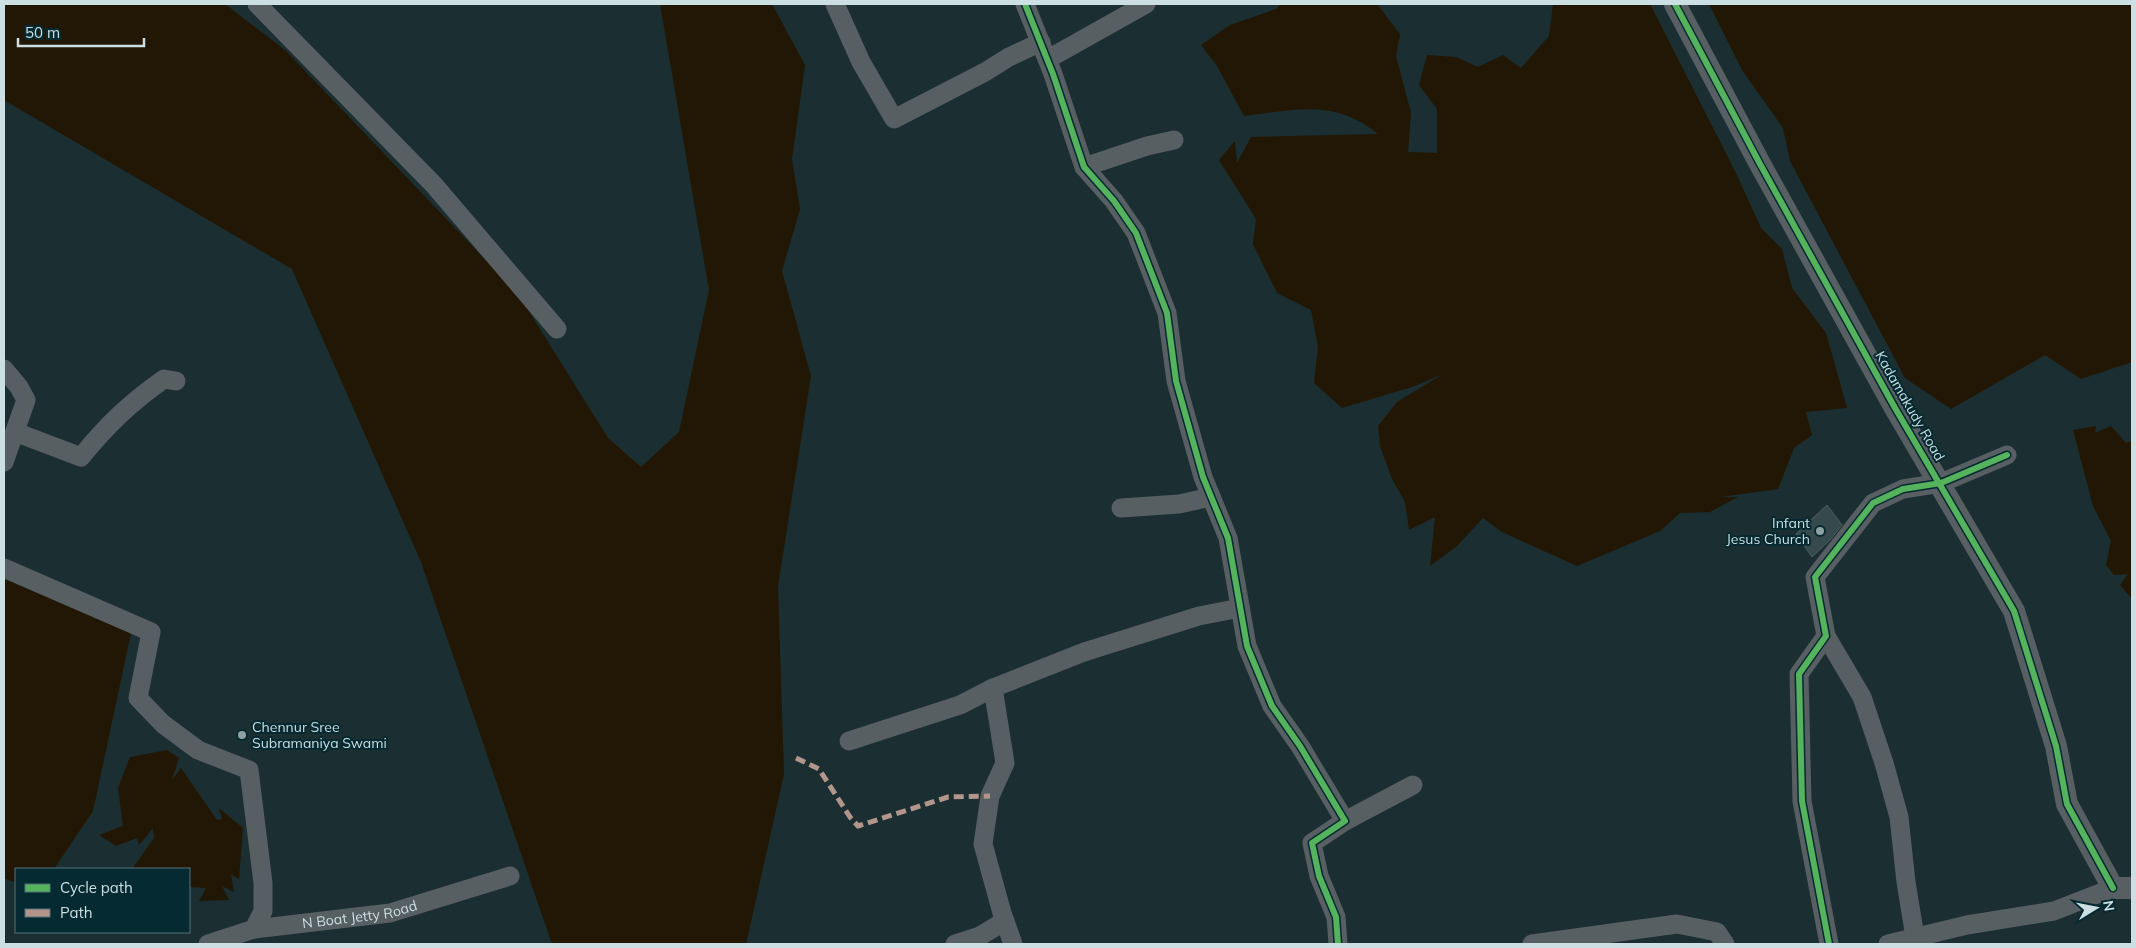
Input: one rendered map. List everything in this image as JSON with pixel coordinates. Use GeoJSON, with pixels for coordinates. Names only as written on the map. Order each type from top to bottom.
{"type":"FeatureCollection","features":[{"type":"Feature","properties":{"kind":"street"},"geometry":{"type":"LineString","coordinates":[[258,4],[434,185],[557,329]]}},
{"type":"Feature","properties":{"kind":"street"},"geometry":{"type":"LineString","coordinates":[[835,4],[861,62],[894,119],[985,72],[1009,57],[1045,51],[1146,4]]}},
{"type":"Feature","properties":{"kind":"street"},"geometry":{"type":"LineString","coordinates":[[1025,4],[1045,51],[1084,167],[1114,201],[1136,233],[1156,280],[1167,313],[1176,381],[1203,476],[1228,538],[1247,646],[1272,706],[1300,746],[1345,821]]}},
{"type":"Feature","properties":{"kind":"street","name":"Kadamakudy Road"},"geometry":{"type":"LineString","coordinates":[[1675,4],[1760,164],[1890,399],[1941,483],[2014,611],[2056,746],[2067,804],[2122,888]]}},
{"type":"Feature","properties":{"kind":"street"},"geometry":{"type":"LineString","coordinates":[[1084,167],[1147,146],[1174,140]]}},
{"type":"Feature","properties":{"kind":"street"},"geometry":{"type":"LineString","coordinates":[[4,368],[19,387],[26,400],[4,462]]}},
{"type":"Feature","properties":{"kind":"street"},"geometry":{"type":"LineString","coordinates":[[14,432],[81,457],[108,424],[137,397],[164,379],[176,381]]}},
{"type":"Feature","properties":{"kind":"street"},"geometry":{"type":"LineString","coordinates":[[1915,937],[1906,882],[1899,817],[1884,763],[1862,697],[1826,636],[1815,576],[1874,503],[1903,489],[1941,483],[2007,455]]}},
{"type":"Feature","properties":{"kind":"street"},"geometry":{"type":"LineString","coordinates":[[1121,508],[1179,504],[1211,497]]}},
{"type":"Feature","properties":{"kind":"street"},"geometry":{"type":"LineString","coordinates":[[4,568],[151,632],[138,698],[163,724],[198,750],[249,770],[263,883],[263,911],[254,929]]}},
{"type":"Feature","properties":{"kind":"street"},"geometry":{"type":"LineString","coordinates":[[849,742],[960,705],[993,688],[1084,652],[1199,616],[1240,608]]}},
{"type":"Feature","properties":{"kind":"street"},"geometry":{"type":"LineString","coordinates":[[1826,636],[1799,674],[1802,800],[1829,944]]}},
{"type":"Feature","properties":{"kind":"street"},"geometry":{"type":"LineString","coordinates":[[993,688],[1005,762],[990,796],[983,844],[1013,944]]}},
{"type":"Feature","properties":{"kind":"street"},"geometry":{"type":"LineString","coordinates":[[1338,944],[1336,917],[1319,876],[1312,843],[1345,821],[1413,785]]}},
{"type":"Feature","properties":{"kind":"street","name":"N Boat Jetty Road"},"geometry":{"type":"LineString","coordinates":[[208,944],[254,929],[390,913],[510,876]]}},
{"type":"Feature","properties":{"kind":"street"},"geometry":{"type":"LineString","coordinates":[[1888,944],[1967,925],[2054,911],[2122,888]]}},
{"type":"Feature","properties":{"kind":"street"},"geometry":{"type":"LineString","coordinates":[[955,944],[980,936],[1005,921]]}},
{"type":"Feature","properties":{"kind":"street"},"geometry":{"type":"LineString","coordinates":[[1532,944],[1677,924],[1717,932],[1725,944]]}},
{"type":"Feature","properties":{"kind":"shaded area"},"geometry":{"type":"Polygon","coordinates":[[[4,4],[225,4],[286,51],[518,294],[608,438],[641,467],[679,432],[709,290],[660,4],[772,4],[805,65],[792,159],[800,209],[782,271],[811,376],[778,586],[784,774],[746,944],[552,944],[421,562],[292,269],[4,100],[4,4]]]}},
{"type":"Feature","properties":{"kind":"shaded area"},"geometry":{"type":"Polygon","coordinates":[[[1281,4],[1377,4],[1400,34],[1396,56],[1411,113],[1408,152],[1437,153],[1437,109],[1419,85],[1427,55],[1456,57],[1478,67],[1503,55],[1521,68],[1549,36],[1553,4],[1650,4],[1736,173],[1761,228],[1782,249],[1792,288],[1826,333],[1847,408],[1806,412],[1812,435],[1794,448],[1778,489],[1721,497],[1738,497],[1710,512],[1680,513],[1660,531],[1577,566],[1502,532],[1483,518],[1457,546],[1430,566],[1435,517],[1409,530],[1405,502],[1392,479],[1380,446],[1378,426],[1397,402],[1443,374],[1415,386],[1342,408],[1314,383],[1318,347],[1311,310],[1277,293],[1253,244],[1256,219],[1219,160],[1235,141],[1237,163],[1251,137],[1378,134],[1346,115],[1330,111],[1314,109],[1244,116],[1217,66],[1201,45],[1230,25],[1276,9],[1281,4]]]}},
{"type":"Feature","properties":{"kind":"shaded area"},"geometry":{"type":"Polygon","coordinates":[[[1709,4],[2132,4],[2132,362],[2081,379],[2045,355],[1951,409],[1905,378],[1790,161],[1783,128],[1742,70],[1709,4]]]}},
{"type":"Feature","properties":{"kind":"shaded area"},"geometry":{"type":"Polygon","coordinates":[[[2096,426],[2095,433],[2111,426],[2126,443],[2132,441],[2132,599],[2120,585],[2128,574],[2114,575],[2106,565],[2111,541],[2093,506],[2073,430],[2096,426]]]}},
{"type":"Feature","properties":{"kind":"shaded area"},"geometry":{"type":"Polygon","coordinates":[[[4,579],[131,633],[93,811],[55,868],[15,868],[15,883],[4,878],[4,579]]]}},
{"type":"Feature","properties":{"kind":"shaded area"},"geometry":{"type":"Polygon","coordinates":[[[167,750],[179,758],[172,780],[181,768],[217,820],[222,819],[219,808],[243,828],[239,879],[231,874],[234,892],[222,886],[229,900],[199,901],[206,888],[190,887],[190,868],[133,868],[154,838],[153,828],[139,845],[137,838],[116,846],[99,835],[123,826],[118,788],[130,757],[167,750]]]}},
{"type":"Feature","properties":{"kind":"building","name":"Infant Jesus Church"},"geometry":{"type":"Polygon","coordinates":[[[1827,505],[1842,525],[1830,540],[1812,557],[1796,534],[1827,505]]]}},
{"type":"Feature","properties":{"kind":"marked path"},"geometry":{"type":"LineString","coordinates":[[796,758],[819,769],[850,817],[858,826],[948,797],[990,796]]}},
{"type":"Feature","properties":{"kind":"cycle path"},"geometry":{"type":"LineString","coordinates":[[1025,4],[1053,74],[1084,167],[1114,201],[1136,233],[1167,313],[1176,381],[1203,477],[1228,538],[1247,646],[1272,706],[1300,746],[1345,821],[1312,843],[1319,876],[1336,917],[1338,944]]}},
{"type":"Feature","properties":{"kind":"cycle path"},"geometry":{"type":"LineString","coordinates":[[1675,4],[1760,164],[1895,408],[2014,611],[2056,746],[2067,804],[2113,888]]}},
{"type":"Feature","properties":{"kind":"cycle path"},"geometry":{"type":"LineString","coordinates":[[1829,944],[1802,801],[1799,674],[1826,636],[1815,577],[1873,503],[1903,489],[1941,483],[2007,455]]}},
{"type":"Feature","properties":{"kind":"place","name":"Infant Jesus Church"},"geometry":{"type":"Point","coordinates":[1820,531]}},
{"type":"Feature","properties":{"kind":"place","name":"Chennur Sree Subramaniya Swami"},"geometry":{"type":"Point","coordinates":[242,735]}}]}
